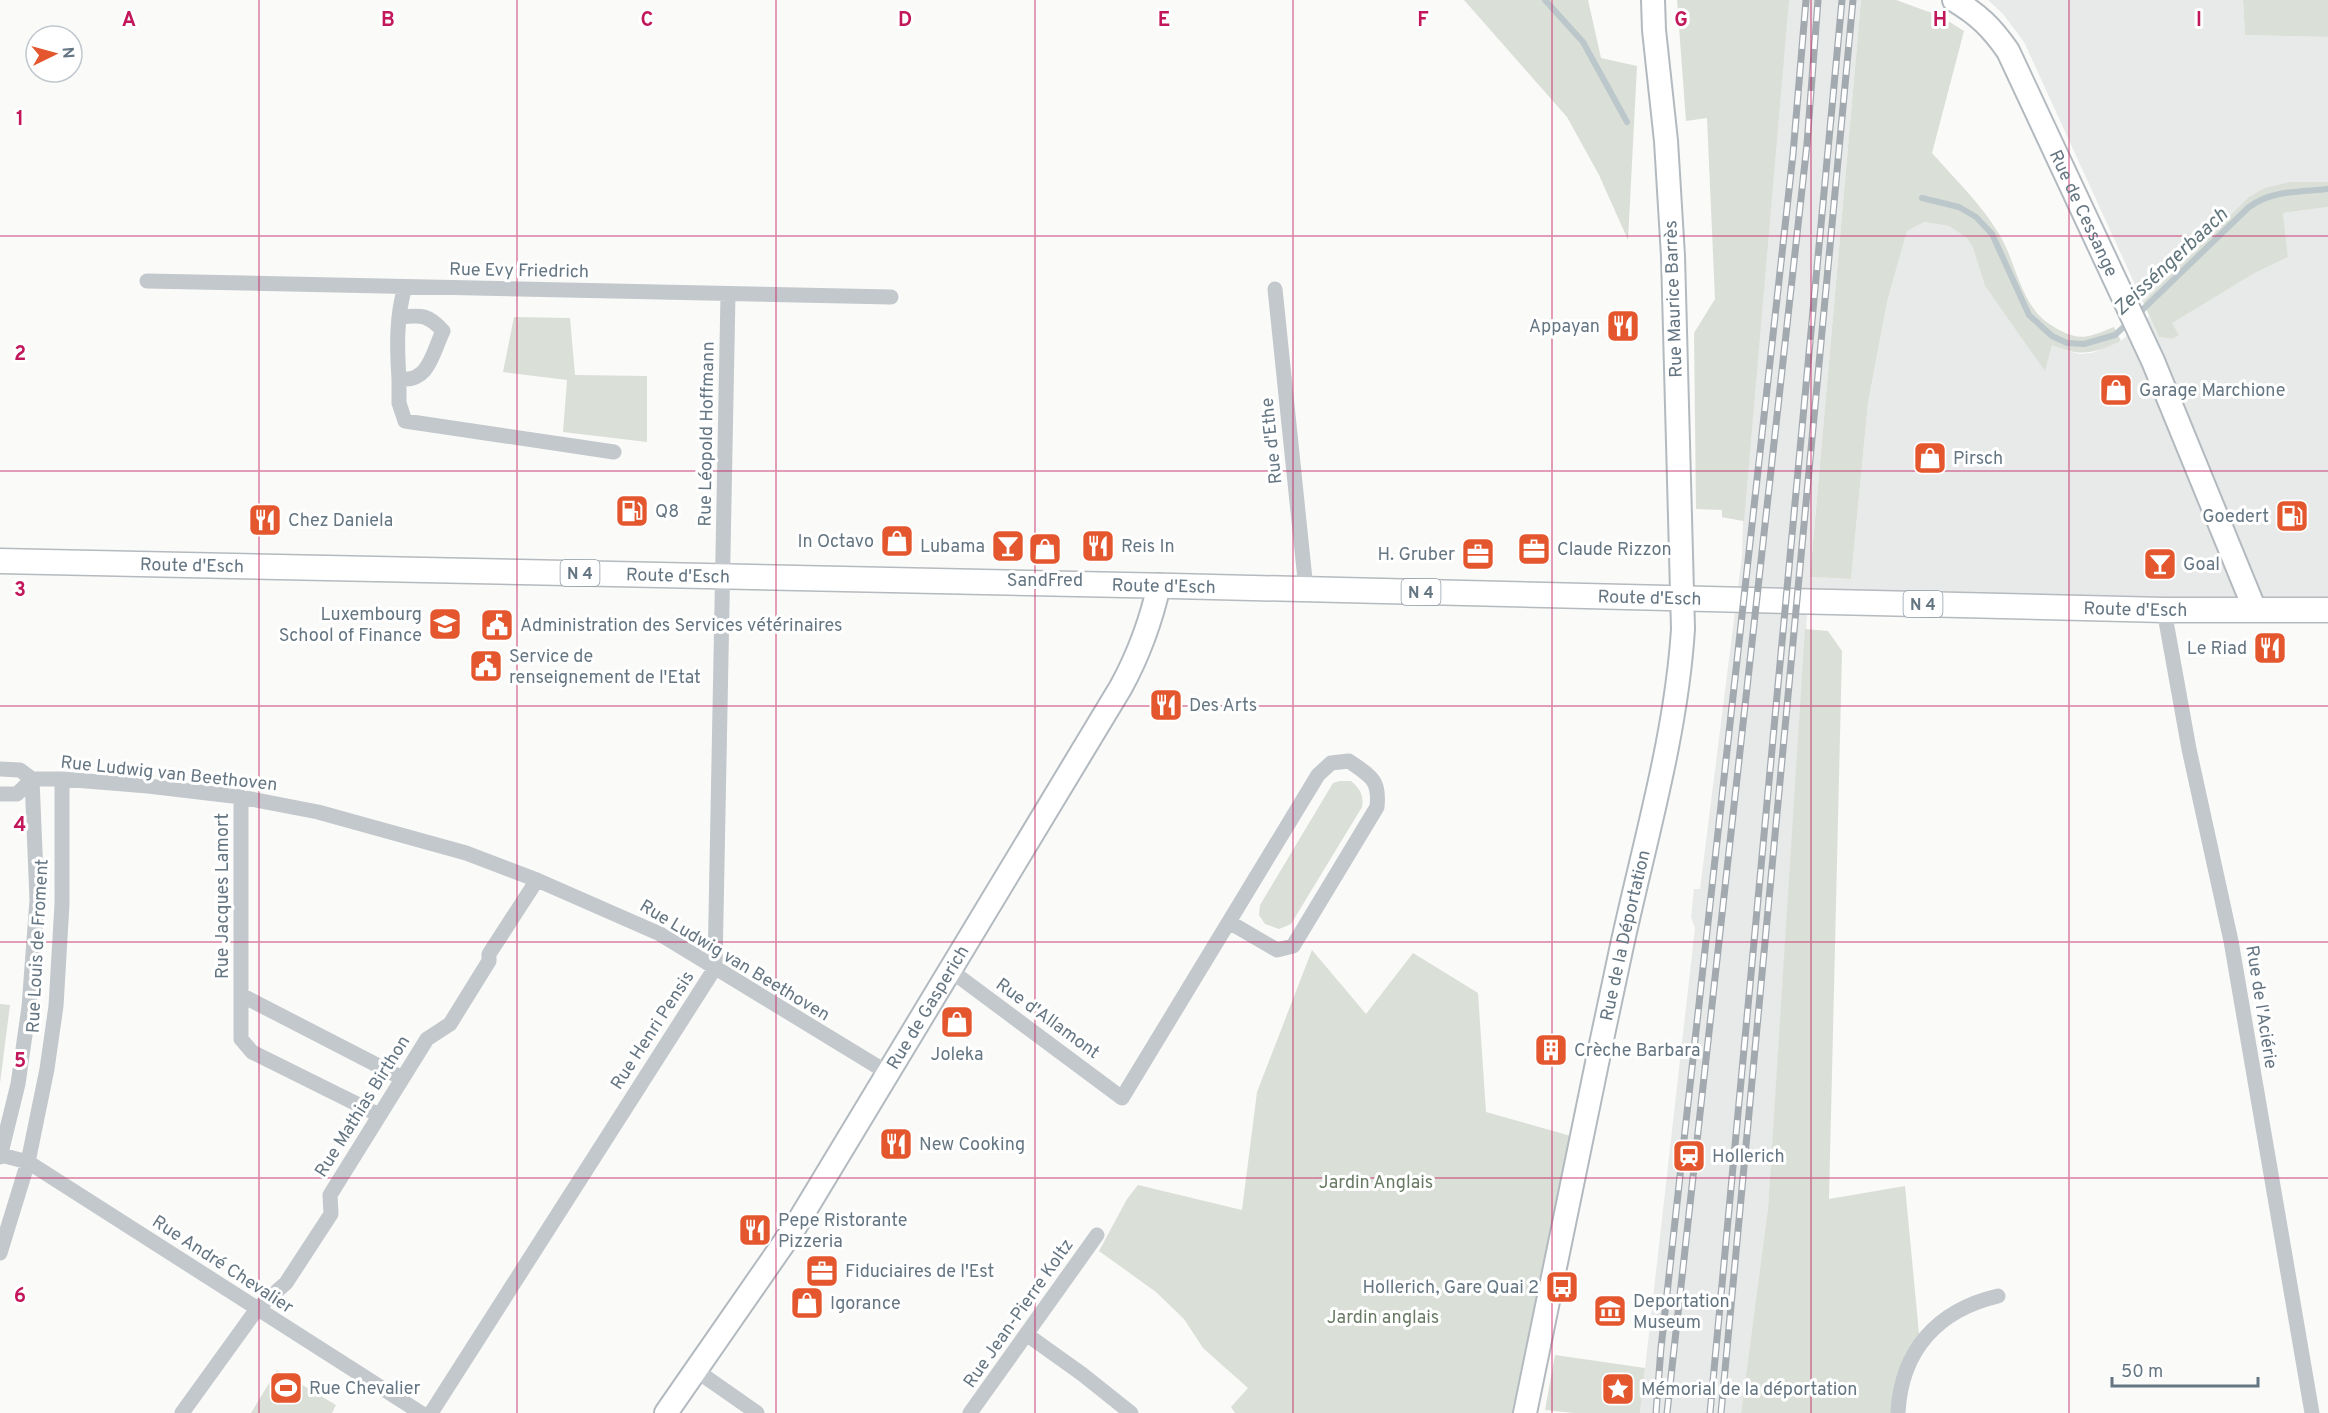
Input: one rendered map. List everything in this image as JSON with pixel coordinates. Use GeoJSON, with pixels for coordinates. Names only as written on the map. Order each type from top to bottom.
{"type":"FeatureCollection","features":[{"type":"Feature","properties":{"kind":"main road","name":"Route d'Esch"},"geometry":{"type":"LineString","coordinates":[[0,561],[1159,585],[2164,610],[2328,610]]}},
{"type":"Feature","properties":{"kind":"street","name":"Rue Maurice Barrès"},"geometry":{"type":"LineString","coordinates":[[1653,0],[1666,141],[1673,255],[1683,598]]}},
{"type":"Feature","properties":{"kind":"street","name":"Rue de Cessange"},"geometry":{"type":"LineString","coordinates":[[1954,0],[1975,13],[1994,30],[2008,51],[2173,407],[2256,610]]}},
{"type":"Feature","properties":{"kind":"street","name":"Rue Evy Friedrich"},"geometry":{"type":"LineString","coordinates":[[147,281],[891,297]]}},
{"type":"Feature","properties":{"kind":"street"},"geometry":{"type":"LineString","coordinates":[[405,287],[400,302],[397,349],[399,402],[405,421],[614,452]]}},
{"type":"Feature","properties":{"kind":"street","name":"Rue d'Ethe"},"geometry":{"type":"LineString","coordinates":[[1275,289],[1306,589]]}},
{"type":"Feature","properties":{"kind":"street","name":"Rue Léopold Hoffmann"},"geometry":{"type":"LineString","coordinates":[[722,576],[728,294]]}},
{"type":"Feature","properties":{"kind":"street"},"geometry":{"type":"LineString","coordinates":[[399,379],[412,380],[423,374],[443,331],[432,319],[419,315],[400,317]]}},
{"type":"Feature","properties":{"kind":"street","name":"Rue Henri Pensis"},"geometry":{"type":"LineString","coordinates":[[430,1413],[715,968],[722,576]]}},
{"type":"Feature","properties":{"kind":"street","name":"Rue de Gasperich"},"geometry":{"type":"LineString","coordinates":[[666,1413],[795,1227],[1135,661],[1152,619],[1159,585]]}},
{"type":"Feature","properties":{"kind":"street","name":"Rue de la Déportation"},"geometry":{"type":"LineString","coordinates":[[1525,1413],[1622,947],[1671,731],[1682,659],[1683,598]]}},
{"type":"Feature","properties":{"kind":"street","name":"Rue de l'Aciérie"},"geometry":{"type":"LineString","coordinates":[[2164,610],[2188,749],[2231,941],[2312,1413]]}},
{"type":"Feature","properties":{"kind":"street"},"geometry":{"type":"LineString","coordinates":[[1349,761],[1374,779],[1379,793],[1377,807],[1293,946],[1278,950],[1228,922],[1318,775],[1331,763],[1349,761]]}},
{"type":"Feature","properties":{"kind":"street","name":"Rue Ludwig van Beethoven"},"geometry":{"type":"LineString","coordinates":[[0,769],[20,770],[33,780]]}},
{"type":"Feature","properties":{"kind":"street","name":"Rue Ludwig van Beethoven"},"geometry":{"type":"LineString","coordinates":[[0,794],[16,794],[33,780],[62,779],[241,797],[318,812],[466,853],[537,880],[660,934],[888,1073]]}},
{"type":"Feature","properties":{"kind":"street","name":"Rue Louis de Froment"},"geometry":{"type":"LineString","coordinates":[[0,1253],[28,1162],[47,1069],[56,1006],[62,904],[62,779]]}},
{"type":"Feature","properties":{"kind":"street","name":"Rue Louis de Froment"},"geometry":{"type":"LineString","coordinates":[[0,1156],[18,1084],[29,1007],[37,900],[33,780]]}},
{"type":"Feature","properties":{"kind":"street","name":"Rue Jacques Lamort"},"geometry":{"type":"LineString","coordinates":[[241,797],[241,1039],[252,1052],[379,1115]]}},
{"type":"Feature","properties":{"kind":"street","name":"Rue Mathias Birthon"},"geometry":{"type":"LineString","coordinates":[[182,1413],[257,1309],[286,1283],[331,1214],[330,1195],[402,1078],[427,1039],[450,1024],[489,961],[489,954],[537,880]]}},
{"type":"Feature","properties":{"kind":"street","name":"Rue d'Allamont"},"geometry":{"type":"LineString","coordinates":[[950,970],[1122,1098],[1228,922]]}},
{"type":"Feature","properties":{"kind":"street","name":"Rue Jacques Lamort"},"geometry":{"type":"LineString","coordinates":[[241,995],[402,1078]]}},
{"type":"Feature","properties":{"kind":"street","name":"Rue André Chevalier"},"geometry":{"type":"LineString","coordinates":[[0,1156],[28,1162],[421,1413]]}},
{"type":"Feature","properties":{"kind":"street","name":"Rue Jean-Pierre Koltz"},"geometry":{"type":"LineString","coordinates":[[970,1413],[1097,1235]]}},
{"type":"Feature","properties":{"kind":"street"},"geometry":{"type":"LineString","coordinates":[[1898,1413],[1902,1382],[1908,1364],[1931,1330],[1960,1309],[1998,1296]]}},
{"type":"Feature","properties":{"kind":"street"},"geometry":{"type":"LineString","coordinates":[[1026,1334],[1083,1374],[1131,1413]]}},
{"type":"Feature","properties":{"kind":"street"},"geometry":{"type":"LineString","coordinates":[[697,1371],[757,1413]]}},
{"type":"Feature","properties":{"kind":"shaded area"},"geometry":{"type":"Polygon","coordinates":[[[1739,0],[1861,0],[1810,577],[1851,579],[1868,403],[1887,302],[1907,231],[1923,222],[1949,226],[1967,238],[1973,248],[1985,286],[2045,370],[2052,344],[2080,354],[2092,353],[2121,341],[2149,316],[2159,337],[2172,339],[2179,334],[2171,323],[2253,274],[2288,257],[2283,213],[2328,207],[2328,610],[1808,601],[1768,1208],[1741,1413],[1640,1413],[1695,928],[1691,917],[1694,889],[1700,889],[1742,556],[1743,521],[1722,517],[1739,0]]]}},
{"type":"Feature","properties":{"kind":"shaded area"},"geometry":{"type":"Polygon","coordinates":[[[1988,0],[2243,0],[2245,35],[2328,37],[2328,182],[2290,182],[2232,214],[2143,302],[2024,42],[2003,14],[1988,0]]]}},
{"type":"Feature","properties":{"kind":"green space"},"geometry":{"type":"Polygon","coordinates":[[[1464,0],[1588,0],[1601,58],[1637,66],[1628,240],[1599,175],[1567,117],[1464,0]]]}},
{"type":"Feature","properties":{"kind":"green space"},"geometry":{"type":"Polygon","coordinates":[[[1677,0],[1789,0],[1744,521],[1722,517],[1722,510],[1696,509],[1694,333],[1715,299],[1707,118],[1686,121],[1677,0]]]}},
{"type":"Feature","properties":{"kind":"green space"},"geometry":{"type":"Polygon","coordinates":[[[1861,0],[1896,0],[1940,16],[1964,31],[1932,153],[1992,223],[2005,246],[2027,297],[2043,319],[2063,332],[2084,337],[2114,327],[2121,341],[2102,349],[2086,352],[2071,351],[2052,345],[2045,371],[1985,286],[1973,248],[1967,238],[1949,226],[1924,222],[1907,231],[1887,302],[1868,403],[1851,579],[1810,577],[1861,0]]]}},
{"type":"Feature","properties":{"kind":"green space"},"geometry":{"type":"Polygon","coordinates":[[[2243,0],[2328,0],[2328,37],[2245,35],[2243,0]]]}},
{"type":"Feature","properties":{"kind":"green space"},"geometry":{"type":"Polygon","coordinates":[[[2290,182],[2328,182],[2328,207],[2283,213],[2288,257],[2253,274],[2172,323],[2179,335],[2172,339],[2159,337],[2143,302],[2249,197],[2265,188],[2290,182]]]}},
{"type":"Feature","properties":{"kind":"green space"},"geometry":{"type":"Polygon","coordinates":[[[514,317],[570,318],[575,375],[647,376],[647,442],[563,432],[567,380],[503,372],[514,317]]]}},
{"type":"Feature","properties":{"kind":"green space"},"geometry":{"type":"Polygon","coordinates":[[[1805,629],[1828,631],[1842,651],[1829,1199],[1905,1186],[1920,1344],[1900,1413],[1741,1413],[1768,1208],[1805,629]]]}},
{"type":"Feature","properties":{"kind":"green space"},"geometry":{"type":"Polygon","coordinates":[[[1351,781],[1357,787],[1362,796],[1362,807],[1291,924],[1279,929],[1265,924],[1259,915],[1260,905],[1333,783],[1351,781]]]}},
{"type":"Feature","properties":{"kind":"green space","name":"Jardin Anglais"},"geometry":{"type":"Polygon","coordinates":[[[1312,950],[1366,1014],[1413,953],[1478,993],[1486,1112],[1571,1136],[1512,1413],[1235,1413],[1231,1407],[1248,1388],[1203,1348],[1184,1319],[1156,1292],[1099,1251],[1127,1199],[1138,1185],[1242,1210],[1257,1092],[1312,950]]]}},
{"type":"Feature","properties":{"kind":"green space"},"geometry":{"type":"Polygon","coordinates":[[[0,1004],[10,1005],[0,1083],[0,1004]]]}},
{"type":"Feature","properties":{"kind":"green space"},"geometry":{"type":"Polygon","coordinates":[[[1555,1355],[1645,1368],[1640,1413],[1574,1413],[1545,1410],[1555,1355]]]}},
{"type":"Feature","properties":{"kind":"green space","name":"Rue Chevalier"},"geometry":{"type":"Polygon","coordinates":[[[277,1370],[336,1405],[332,1413],[251,1413],[277,1370]]]}},
{"type":"Feature","properties":{"kind":"waterway","name":"Zeisséngerbaach"},"geometry":{"type":"LineString","coordinates":[[1545,0],[1583,42],[1627,122]]}},
{"type":"Feature","properties":{"kind":"waterway","name":"Zeisséngerbaach"},"geometry":{"type":"LineString","coordinates":[[2137,315],[2249,207],[2258,201],[2277,195],[2328,189]]}},
{"type":"Feature","properties":{"kind":"waterway","name":"Zeisséngerbaach"},"geometry":{"type":"LineString","coordinates":[[1922,198],[1959,207],[1976,217],[1992,234],[2029,315],[2052,336],[2067,343],[2084,344],[2115,335],[2129,322]]}},
{"type":"Feature","properties":{"kind":"railway"},"geometry":{"type":"LineString","coordinates":[[1656,1413],[1661,1348],[1793,154],[1806,0]]}},
{"type":"Feature","properties":{"kind":"railway"},"geometry":{"type":"LineString","coordinates":[[1667,1413],[1807,144],[1818,0]]}},
{"type":"Feature","properties":{"kind":"railway"},"geometry":{"type":"LineString","coordinates":[[1710,1413],[1842,0]]}},
{"type":"Feature","properties":{"kind":"railway"},"geometry":{"type":"LineString","coordinates":[[1721,1413],[1853,0]]}},
{"type":"Feature","properties":{"kind":"place","name":"Appayan"},"geometry":{"type":"Point","coordinates":[1623,326]}},
{"type":"Feature","properties":{"kind":"place","name":"Garage Marchione"},"geometry":{"type":"Point","coordinates":[2116,390]}},
{"type":"Feature","properties":{"kind":"place","name":"Pirsch"},"geometry":{"type":"Point","coordinates":[1930,458]}},
{"type":"Feature","properties":{"kind":"place","name":"Q8"},"geometry":{"type":"Point","coordinates":[632,511]}},
{"type":"Feature","properties":{"kind":"place","name":"Goedert"},"geometry":{"type":"Point","coordinates":[2292,516]}},
{"type":"Feature","properties":{"kind":"place","name":"Chez Daniela"},"geometry":{"type":"Point","coordinates":[265,520]}},
{"type":"Feature","properties":{"kind":"place","name":"In Octavo"},"geometry":{"type":"Point","coordinates":[897,541]}},
{"type":"Feature","properties":{"kind":"place","name":"Lubama"},"geometry":{"type":"Point","coordinates":[1008,546]}},
{"type":"Feature","properties":{"kind":"place","name":"Reis In"},"geometry":{"type":"Point","coordinates":[1098,546]}},
{"type":"Feature","properties":{"kind":"place","name":"SandFred"},"geometry":{"type":"Point","coordinates":[1045,549]}},
{"type":"Feature","properties":{"kind":"place","name":"Claude Rizzon"},"geometry":{"type":"Point","coordinates":[1534,549]}},
{"type":"Feature","properties":{"kind":"place","name":"H. Gruber"},"geometry":{"type":"Point","coordinates":[1478,554]}},
{"type":"Feature","properties":{"kind":"place","name":"Goal"},"geometry":{"type":"Point","coordinates":[2160,564]}},
{"type":"Feature","properties":{"kind":"place","name":"Luxembourg School of Finance"},"geometry":{"type":"Point","coordinates":[445,624]}},
{"type":"Feature","properties":{"kind":"place","name":"Administration des Services vétérinaires"},"geometry":{"type":"Point","coordinates":[497,625]}},
{"type":"Feature","properties":{"kind":"place","name":"Le Riad"},"geometry":{"type":"Point","coordinates":[2270,648]}},
{"type":"Feature","properties":{"kind":"place","name":"Service de renseignement de l'Etat"},"geometry":{"type":"Point","coordinates":[486,666]}},
{"type":"Feature","properties":{"kind":"place","name":"Des Arts"},"geometry":{"type":"Point","coordinates":[1166,705]}},
{"type":"Feature","properties":{"kind":"place","name":"Joleka"},"geometry":{"type":"Point","coordinates":[957,1022]}},
{"type":"Feature","properties":{"kind":"place","name":"Crèche Barbara"},"geometry":{"type":"Point","coordinates":[1551,1050]}},
{"type":"Feature","properties":{"kind":"place","name":"New Cooking"},"geometry":{"type":"Point","coordinates":[896,1144]}},
{"type":"Feature","properties":{"kind":"place","name":"Hollerich"},"geometry":{"type":"Point","coordinates":[1689,1156]}},
{"type":"Feature","properties":{"kind":"place","name":"Pepe Ristorante Pizzeria"},"geometry":{"type":"Point","coordinates":[755,1230]}},
{"type":"Feature","properties":{"kind":"place","name":"Fiduciaires de l'Est"},"geometry":{"type":"Point","coordinates":[822,1271]}},
{"type":"Feature","properties":{"kind":"place","name":"Hollerich, Gare Quai 2"},"geometry":{"type":"Point","coordinates":[1562,1287]}},
{"type":"Feature","properties":{"kind":"place","name":"Igorance"},"geometry":{"type":"Point","coordinates":[807,1303]}},
{"type":"Feature","properties":{"kind":"place","name":"Deportation Museum"},"geometry":{"type":"Point","coordinates":[1610,1311]}},
{"type":"Feature","properties":{"kind":"place","name":"Rue Chevalier"},"geometry":{"type":"Point","coordinates":[286,1388]}},
{"type":"Feature","properties":{"kind":"place","name":"Mémorial de la déportation"},"geometry":{"type":"Point","coordinates":[1618,1389]}},
{"type":"Feature","properties":{"kind":"park label","name":"Jardin anglais"},"geometry":{"type":"Point","coordinates":[1383,1317]}}]}
